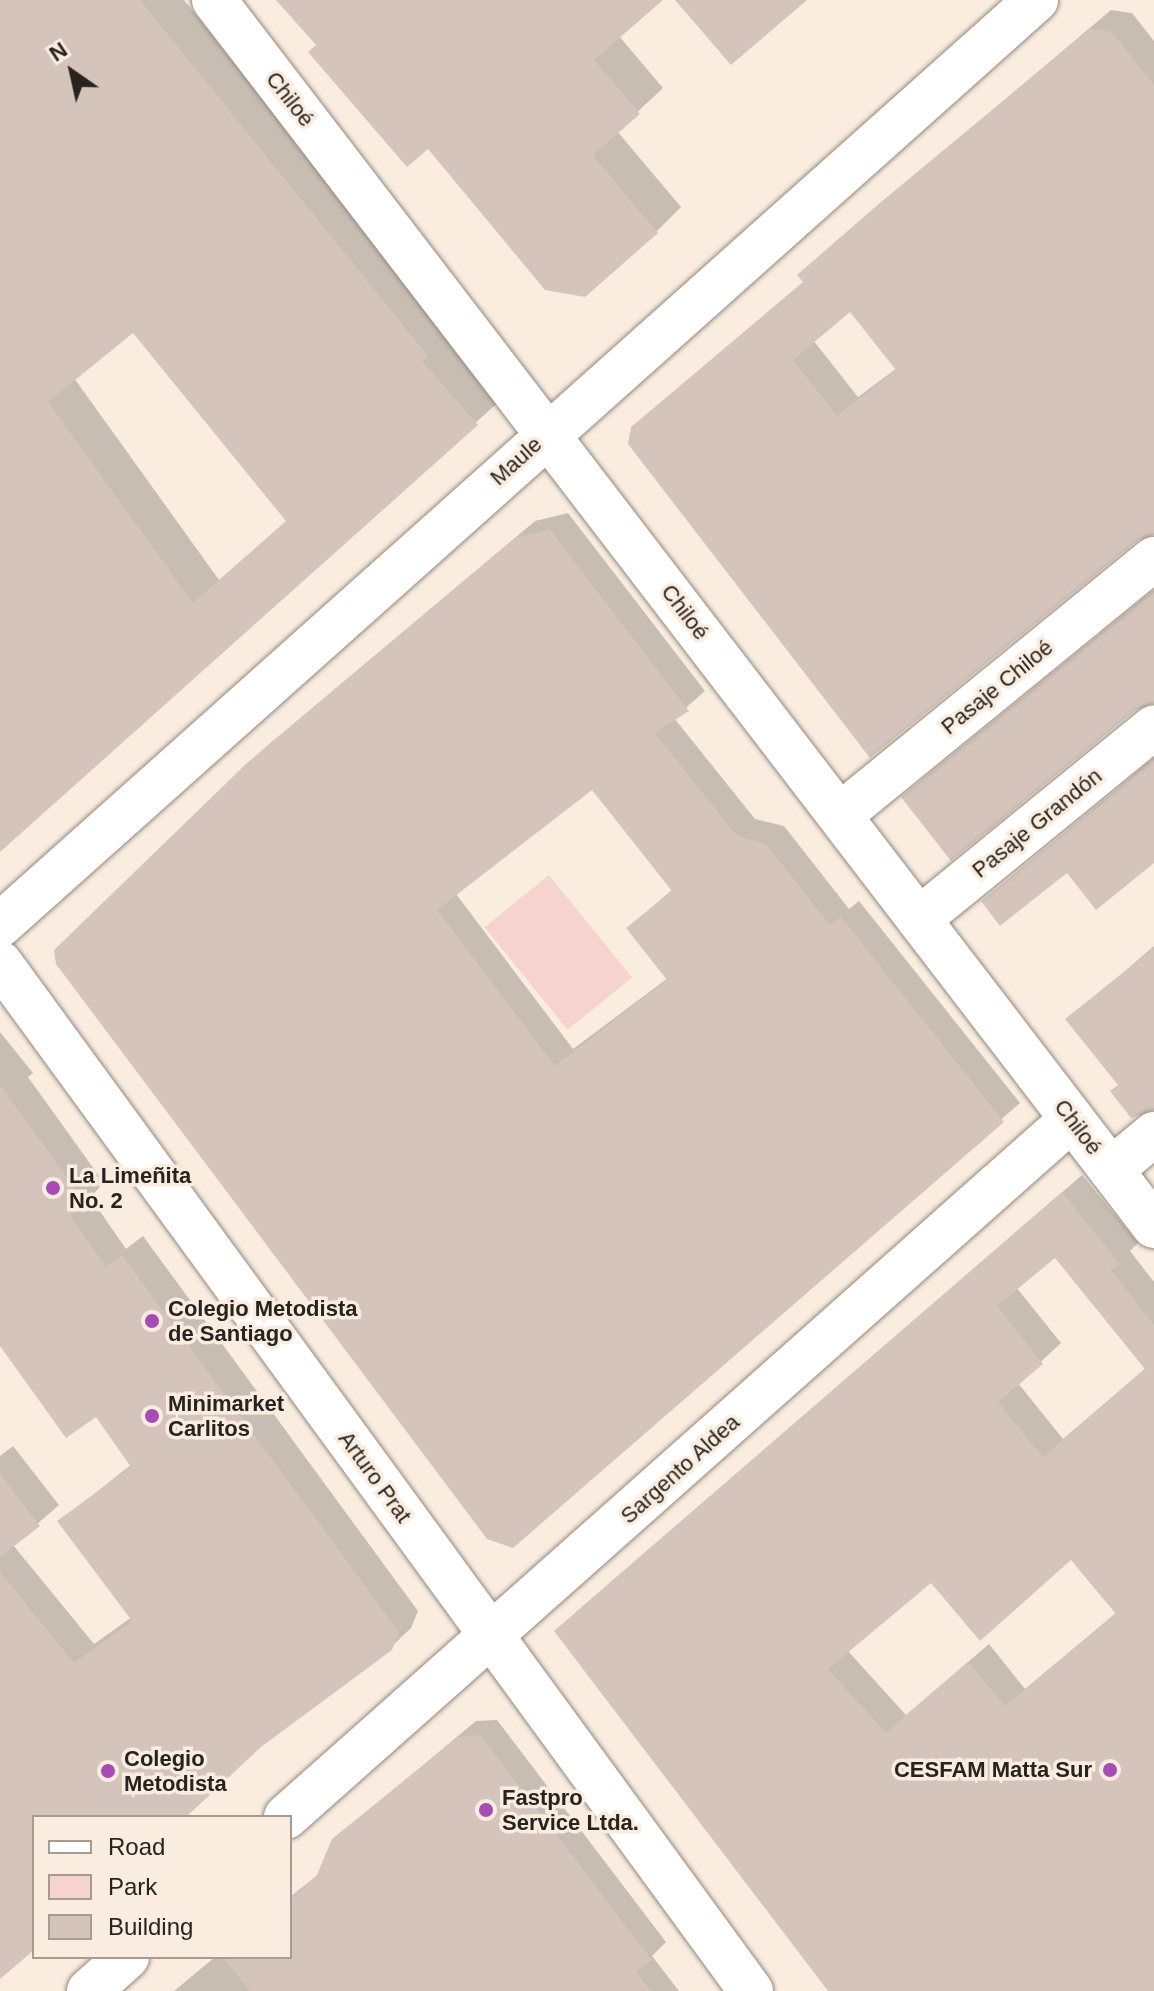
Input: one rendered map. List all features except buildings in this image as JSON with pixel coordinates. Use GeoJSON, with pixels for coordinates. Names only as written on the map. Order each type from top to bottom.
{"type":"FeatureCollection","features":[{"type":"Feature","properties":{"kind":"street","name":"Chiloé"},"geometry":{"type":"LineString","coordinates":[[214,0],[1154,1226]]}},
{"type":"Feature","properties":{"kind":"street","name":"Maule"},"geometry":{"type":"LineString","coordinates":[[0,925],[547,432],[1036,0]]}},
{"type":"Feature","properties":{"kind":"street","name":"Pasaje Chiloé"},"geometry":{"type":"LineString","coordinates":[[840,815],[1154,559]]}},
{"type":"Feature","properties":{"kind":"street","name":"Pasaje Grandón"},"geometry":{"type":"LineString","coordinates":[[919,919],[1154,727]]}},
{"type":"Feature","properties":{"kind":"street","name":"Arturo Prat"},"geometry":{"type":"LineString","coordinates":[[0,963],[751,1991]]}},
{"type":"Feature","properties":{"kind":"street","name":"Sargento Aldea"},"geometry":{"type":"LineString","coordinates":[[288,1815],[1072,1119]]}},
{"type":"Feature","properties":{"kind":"street"},"geometry":{"type":"LineString","coordinates":[[1111,1170],[1154,1134]]}},
{"type":"Feature","properties":{"kind":"street"},"geometry":{"type":"LineString","coordinates":[[89,1991],[125,1959]]}},
{"type":"Feature","properties":{"kind":"green space"},"geometry":{"type":"Polygon","coordinates":[[[549,875],[632,978],[568,1030],[484,927],[549,875]]]}},
{"type":"Feature","properties":{"kind":"place","name":"La Limeñita No. 2"},"geometry":{"type":"Point","coordinates":[53,1188]}},
{"type":"Feature","properties":{"kind":"place","name":"Colegio Metodista de Santiago"},"geometry":{"type":"Point","coordinates":[152,1321]}},
{"type":"Feature","properties":{"kind":"place","name":"Minimarket Carlitos"},"geometry":{"type":"Point","coordinates":[152,1416]}},
{"type":"Feature","properties":{"kind":"place","name":"CESFAM Matta Sur"},"geometry":{"type":"Point","coordinates":[1110,1770]}},
{"type":"Feature","properties":{"kind":"place","name":"Colegio Metodista"},"geometry":{"type":"Point","coordinates":[108,1771]}},
{"type":"Feature","properties":{"kind":"place","name":"Fastpro Service Ltda."},"geometry":{"type":"Point","coordinates":[486,1810]}}]}
